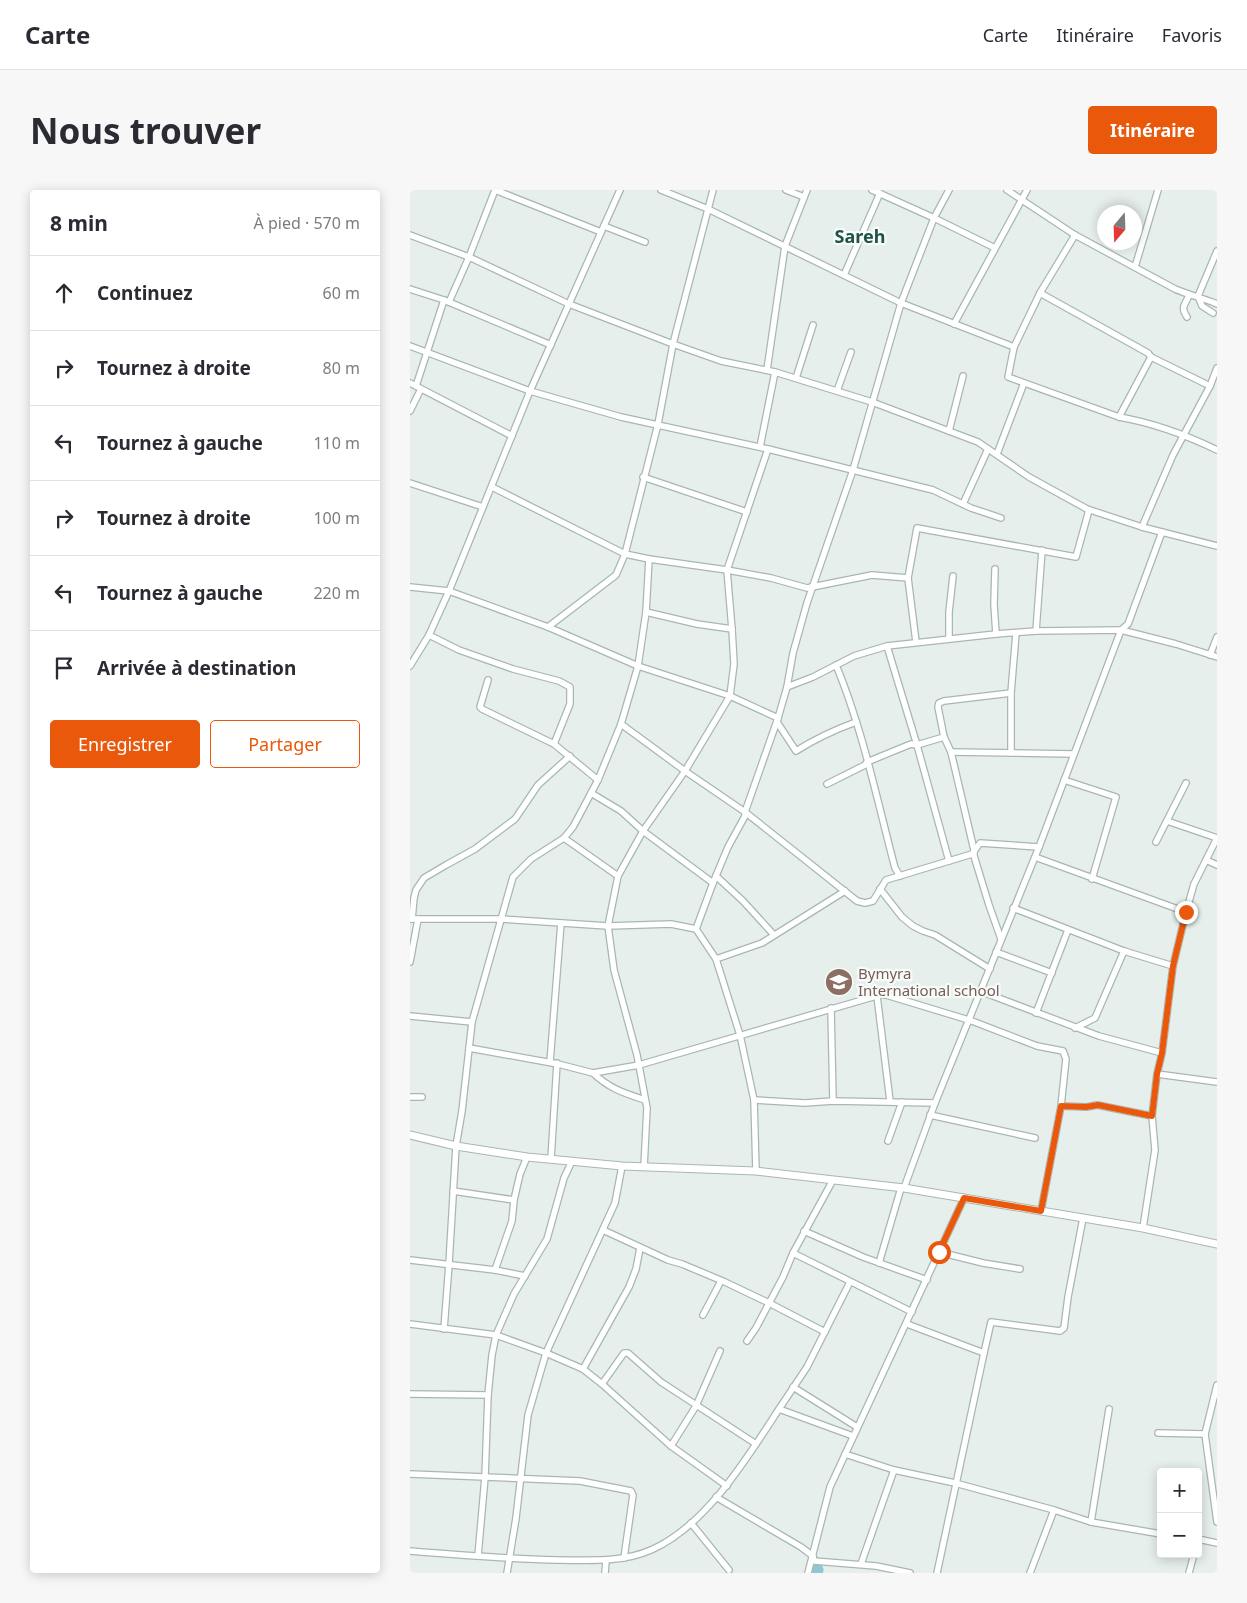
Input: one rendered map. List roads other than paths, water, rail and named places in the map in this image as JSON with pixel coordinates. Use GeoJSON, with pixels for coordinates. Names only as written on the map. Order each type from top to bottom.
{"type":"FeatureCollection","features":[{"type":"Feature","properties":{"kind":"street"},"geometry":{"type":"LineString","coordinates":[[410,411],[427,352],[446,302],[469,258],[495,190],[602,229],[645,242]]}},
{"type":"Feature","properties":{"kind":"street"},"geometry":{"type":"LineString","coordinates":[[410,666],[429,635],[449,592],[530,391],[620,190]]}},
{"type":"Feature","properties":{"kind":"street"},"geometry":{"type":"LineString","coordinates":[[660,190],[708,209],[901,304],[1014,347]]}},
{"type":"Feature","properties":{"kind":"street"},"geometry":{"type":"LineString","coordinates":[[548,627],[616,575],[625,554],[658,424],[673,344],[713,190]]}},
{"type":"Feature","properties":{"kind":"street"},"geometry":{"type":"LineString","coordinates":[[786,190],[804,197]]}},
{"type":"Feature","properties":{"kind":"street"},"geometry":{"type":"LineString","coordinates":[[767,370],[785,246],[807,190]]}},
{"type":"Feature","properties":{"kind":"street"},"geometry":{"type":"LineString","coordinates":[[872,190],[996,248]]}},
{"type":"Feature","properties":{"kind":"street"},"geometry":{"type":"LineString","coordinates":[[696,929],[714,879],[728,847],[745,816],[778,718],[787,687],[792,653],[807,603],[853,470],[901,304],[934,218],[950,190]]}},
{"type":"Feature","properties":{"kind":"street"},"geometry":{"type":"LineString","coordinates":[[1007,190],[1075,235],[1174,289],[1217,304]]}},
{"type":"Feature","properties":{"kind":"street"},"geometry":{"type":"LineString","coordinates":[[954,324],[1028,190]]}},
{"type":"Feature","properties":{"kind":"street"},"geometry":{"type":"LineString","coordinates":[[1135,267],[1158,190]]}},
{"type":"Feature","properties":{"kind":"street"},"geometry":{"type":"LineString","coordinates":[[844,275],[880,193]]}},
{"type":"Feature","properties":{"kind":"street"},"geometry":{"type":"LineString","coordinates":[[410,235],[469,258],[569,304],[673,344],[721,361],[775,372],[872,402],[978,442],[1029,477],[1089,510],[1217,546]]}},
{"type":"Feature","properties":{"kind":"street"},"geometry":{"type":"LineString","coordinates":[[1075,235],[1040,293],[1014,347],[1008,378],[1119,417],[1184,434],[1217,450]]}},
{"type":"Feature","properties":{"kind":"street"},"geometry":{"type":"LineString","coordinates":[[1212,313],[1202,306],[1198,296],[1217,251]]}},
{"type":"Feature","properties":{"kind":"street"},"geometry":{"type":"LineString","coordinates":[[410,289],[551,345]]}},
{"type":"Feature","properties":{"kind":"street"},"geometry":{"type":"LineString","coordinates":[[1040,293],[1148,353],[1151,357],[1210,386]]}},
{"type":"Feature","properties":{"kind":"street"},"geometry":{"type":"LineString","coordinates":[[1187,317],[1183,312],[1183,307],[1189,295]]}},
{"type":"Feature","properties":{"kind":"street"},"geometry":{"type":"LineString","coordinates":[[796,378],[813,325]]}},
{"type":"Feature","properties":{"kind":"street"},"geometry":{"type":"LineString","coordinates":[[410,346],[530,391],[621,418],[658,424],[768,448],[933,490],[963,504],[1001,518]]}},
{"type":"Feature","properties":{"kind":"street"},"geometry":{"type":"LineString","coordinates":[[837,391],[851,352]]}},
{"type":"Feature","properties":{"kind":"street"},"geometry":{"type":"LineString","coordinates":[[1119,417],[1151,357]]}},
{"type":"Feature","properties":{"kind":"street"},"geometry":{"type":"LineString","coordinates":[[1142,526],[1184,434],[1210,386],[1217,368]]}},
{"type":"Feature","properties":{"kind":"street"},"geometry":{"type":"LineString","coordinates":[[760,447],[775,372]]}},
{"type":"Feature","properties":{"kind":"street"},"geometry":{"type":"LineString","coordinates":[[949,431],[963,376]]}},
{"type":"Feature","properties":{"kind":"street"},"geometry":{"type":"LineString","coordinates":[[997,454],[1024,383]]}},
{"type":"Feature","properties":{"kind":"street"},"geometry":{"type":"LineString","coordinates":[[416,386],[512,436]]}},
{"type":"Feature","properties":{"kind":"street"},"geometry":{"type":"LineString","coordinates":[[644,1167],[647,1108],[614,970],[608,926],[618,876],[643,831],[685,771],[730,696],[734,664],[727,570],[768,448]]}},
{"type":"Feature","properties":{"kind":"street"},"geometry":{"type":"LineString","coordinates":[[963,504],[988,449]]}},
{"type":"Feature","properties":{"kind":"street"},"geometry":{"type":"LineString","coordinates":[[643,477],[747,512]]}},
{"type":"Feature","properties":{"kind":"street"},"geometry":{"type":"LineString","coordinates":[[410,483],[483,507]]}},
{"type":"Feature","properties":{"kind":"street"},"geometry":{"type":"LineString","coordinates":[[492,487],[625,554],[649,560],[727,570],[771,578],[807,588],[872,575],[908,578]]}},
{"type":"Feature","properties":{"kind":"street"},"geometry":{"type":"LineString","coordinates":[[916,642],[908,578],[917,528],[1076,557],[1089,510]]}},
{"type":"Feature","properties":{"kind":"street"},"geometry":{"type":"LineString","coordinates":[[879,1262],[903,1188],[930,1115],[1039,847],[1121,630],[1128,624],[1162,532]]}},
{"type":"Feature","properties":{"kind":"street"},"geometry":{"type":"LineString","coordinates":[[1036,631],[1042,550]]}},
{"type":"Feature","properties":{"kind":"street"},"geometry":{"type":"LineString","coordinates":[[444,1328],[450,1264],[456,1146],[472,1022],[513,877],[531,859],[564,838],[573,827],[598,780],[621,724],[638,666],[646,612],[649,560]]}},
{"type":"Feature","properties":{"kind":"street"},"geometry":{"type":"LineString","coordinates":[[995,569],[994,604],[996,634]]}},
{"type":"Feature","properties":{"kind":"street"},"geometry":{"type":"LineString","coordinates":[[949,639],[949,612],[953,576]]}},
{"type":"Feature","properties":{"kind":"street"},"geometry":{"type":"LineString","coordinates":[[410,586],[449,592],[548,627],[638,666],[730,696],[778,718]]}},
{"type":"Feature","properties":{"kind":"street"},"geometry":{"type":"LineString","coordinates":[[646,612],[697,624],[732,629]]}},
{"type":"Feature","properties":{"kind":"street"},"geometry":{"type":"LineString","coordinates":[[787,687],[813,677],[854,656],[887,646],[916,642],[1036,631],[1121,630],[1214,656],[1217,637]]}},
{"type":"Feature","properties":{"kind":"street"},"geometry":{"type":"LineString","coordinates":[[1011,753],[1011,693],[1016,633]]}},
{"type":"Feature","properties":{"kind":"street"},"geometry":{"type":"LineString","coordinates":[[429,635],[459,650],[513,669],[559,681],[570,687],[570,704],[554,744]]}},
{"type":"Feature","properties":{"kind":"street"},"geometry":{"type":"LineString","coordinates":[[887,646],[949,861]]}},
{"type":"Feature","properties":{"kind":"street"},"geometry":{"type":"LineString","coordinates":[[836,665],[856,722],[894,868],[900,876]]}},
{"type":"Feature","properties":{"kind":"street"},"geometry":{"type":"LineString","coordinates":[[488,680],[480,707],[482,709],[554,744],[598,780]]}},
{"type":"Feature","properties":{"kind":"street"},"geometry":{"type":"LineString","coordinates":[[1001,940],[974,856],[951,752],[944,737],[938,707],[940,703],[1011,693]]}},
{"type":"Feature","properties":{"kind":"street"},"geometry":{"type":"LineString","coordinates":[[778,718],[777,722],[796,751],[856,722]]}},
{"type":"Feature","properties":{"kind":"street"},"geometry":{"type":"LineString","coordinates":[[621,724],[745,812],[857,901],[865,903],[873,901],[886,880],[972,854],[980,843],[1039,847]]}},
{"type":"Feature","properties":{"kind":"street"},"geometry":{"type":"LineString","coordinates":[[828,784],[865,765],[867,762],[911,744],[917,745],[944,737]]}},
{"type":"Feature","properties":{"kind":"street"},"geometry":{"type":"LineString","coordinates":[[951,752],[1074,754]]}},
{"type":"Feature","properties":{"kind":"street"},"geometry":{"type":"LineString","coordinates":[[410,962],[414,898],[416,890],[424,878],[475,849],[515,819],[538,785],[570,756]]}},
{"type":"Feature","properties":{"kind":"street"},"geometry":{"type":"LineString","coordinates":[[1064,780],[1116,797],[1092,879]]}},
{"type":"Feature","properties":{"kind":"street"},"geometry":{"type":"LineString","coordinates":[[1156,842],[1186,783]]}},
{"type":"Feature","properties":{"kind":"street"},"geometry":{"type":"LineString","coordinates":[[591,793],[621,811],[643,831],[714,879],[722,880],[774,935]]}},
{"type":"Feature","properties":{"kind":"street"},"geometry":{"type":"LineString","coordinates":[[1143,1228],[1155,1150],[1152,1116],[1173,966],[1194,884],[1217,838],[1167,821]]}},
{"type":"Feature","properties":{"kind":"street"},"geometry":{"type":"LineString","coordinates":[[564,838],[618,876]]}},
{"type":"Feature","properties":{"kind":"street"},"geometry":{"type":"LineString","coordinates":[[1035,857],[1186,912]]}},
{"type":"Feature","properties":{"kind":"street"},"geometry":{"type":"LineString","coordinates":[[1206,860],[1217,865]]}},
{"type":"Feature","properties":{"kind":"street"},"geometry":{"type":"LineString","coordinates":[[880,889],[902,917],[913,926],[935,934],[990,969]]}},
{"type":"Feature","properties":{"kind":"street"},"geometry":{"type":"LineString","coordinates":[[716,959],[762,944],[845,891]]}},
{"type":"Feature","properties":{"kind":"street"},"geometry":{"type":"LineString","coordinates":[[1013,908],[1124,951],[1173,966]]}},
{"type":"Feature","properties":{"kind":"street"},"geometry":{"type":"LineString","coordinates":[[413,919],[500,919],[608,926],[671,924],[696,929],[716,959],[740,1035],[754,1100],[756,1170]]}},
{"type":"Feature","properties":{"kind":"street"},"geometry":{"type":"LineString","coordinates":[[550,1159],[561,923]]}},
{"type":"Feature","properties":{"kind":"street"},"geometry":{"type":"LineString","coordinates":[[1036,1013],[1068,930]]}},
{"type":"Feature","properties":{"kind":"street"},"geometry":{"type":"LineString","coordinates":[[1075,1028],[1095,1018],[1124,951]]}},
{"type":"Feature","properties":{"kind":"street"},"geometry":{"type":"LineString","coordinates":[[996,952],[1052,973]]}},
{"type":"Feature","properties":{"kind":"street"},"geometry":{"type":"LineString","coordinates":[[980,991],[1075,1028],[1162,1053]]}},
{"type":"Feature","properties":{"kind":"street"},"geometry":{"type":"LineString","coordinates":[[469,1048],[553,1063],[593,1073],[638,1065],[883,994],[969,1020],[1030,1044],[1063,1051],[1066,1059],[1061,1106],[1041,1211]]}},
{"type":"Feature","properties":{"kind":"street"},"geometry":{"type":"LineString","coordinates":[[877,996],[890,1101]]}},
{"type":"Feature","properties":{"kind":"street"},"geometry":{"type":"LineString","coordinates":[[831,1008],[833,1101]]}},
{"type":"Feature","properties":{"kind":"street"},"geometry":{"type":"LineString","coordinates":[[410,1016],[472,1022]]}},
{"type":"Feature","properties":{"kind":"street"},"geometry":{"type":"LineString","coordinates":[[593,1073],[604,1083],[620,1092],[645,1100]]}},
{"type":"Feature","properties":{"kind":"street"},"geometry":{"type":"LineString","coordinates":[[1157,1074],[1217,1082]]}},
{"type":"Feature","properties":{"kind":"street"},"geometry":{"type":"LineString","coordinates":[[410,1097],[422,1096]]}},
{"type":"Feature","properties":{"kind":"street"},"geometry":{"type":"LineString","coordinates":[[754,1100],[805,1103],[833,1101],[935,1103]]}},
{"type":"Feature","properties":{"kind":"street"},"geometry":{"type":"LineString","coordinates":[[888,1141],[902,1102]]}},
{"type":"Feature","properties":{"kind":"street"},"geometry":{"type":"LineString","coordinates":[[1061,1106],[1086,1107],[1098,1105],[1152,1116]]}},
{"type":"Feature","properties":{"kind":"street"},"geometry":{"type":"LineString","coordinates":[[930,1115],[1035,1138]]}},
{"type":"Feature","properties":{"kind":"street"},"geometry":{"type":"LineString","coordinates":[[410,1135],[456,1146],[526,1157],[622,1166],[756,1170],[903,1188],[1143,1228],[1217,1244]]}},
{"type":"Feature","properties":{"kind":"street"},"geometry":{"type":"LineString","coordinates":[[495,1270],[512,1221],[514,1200],[526,1157]]}},
{"type":"Feature","properties":{"kind":"street"},"geometry":{"type":"LineString","coordinates":[[478,1556],[485,1477],[488,1395],[496,1335],[514,1294],[547,1239],[564,1178],[572,1161]]}},
{"type":"Feature","properties":{"kind":"street"},"geometry":{"type":"LineString","coordinates":[[506,1573],[521,1478],[528,1415],[546,1353],[614,1203],[622,1166]]}},
{"type":"Feature","properties":{"kind":"street"},"geometry":{"type":"LineString","coordinates":[[747,1341],[783,1277],[793,1252],[833,1180]]}},
{"type":"Feature","properties":{"kind":"street"},"geometry":{"type":"LineString","coordinates":[[453,1191],[514,1200]]}},
{"type":"Feature","properties":{"kind":"street"},"geometry":{"type":"LineString","coordinates":[[808,1573],[830,1488],[964,1198]]}},
{"type":"Feature","properties":{"kind":"street"},"geometry":{"type":"LineString","coordinates":[[937,1573],[991,1322],[1060,1331],[1064,1328],[1083,1218]]}},
{"type":"Feature","properties":{"kind":"street"},"geometry":{"type":"LineString","coordinates":[[603,1230],[640,1248],[769,1303],[825,1332]]}},
{"type":"Feature","properties":{"kind":"street"},"geometry":{"type":"LineString","coordinates":[[804,1231],[927,1280]]}},
{"type":"Feature","properties":{"kind":"street"},"geometry":{"type":"LineString","coordinates":[[583,1369],[629,1287],[636,1269],[640,1248]]}},
{"type":"Feature","properties":{"kind":"street"},"geometry":{"type":"LineString","coordinates":[[793,1252],[912,1312]]}},
{"type":"Feature","properties":{"kind":"street"},"geometry":{"type":"LineString","coordinates":[[939,1252],[983,1263],[1020,1269]]}},
{"type":"Feature","properties":{"kind":"street"},"geometry":{"type":"LineString","coordinates":[[410,1260],[495,1270],[525,1276]]}},
{"type":"Feature","properties":{"kind":"street"},"geometry":{"type":"LineString","coordinates":[[703,1315],[721,1281]]}},
{"type":"Feature","properties":{"kind":"street"},"geometry":{"type":"LineString","coordinates":[[410,1551],[508,1559],[606,1561],[650,1551],[667,1542],[691,1523],[726,1486],[756,1444],[779,1410],[825,1332],[850,1282]]}},
{"type":"Feature","properties":{"kind":"street"},"geometry":{"type":"LineString","coordinates":[[410,1324],[496,1335],[583,1369],[671,1446],[726,1486]]}},
{"type":"Feature","properties":{"kind":"street"},"geometry":{"type":"LineString","coordinates":[[907,1324],[984,1353]]}},
{"type":"Feature","properties":{"kind":"street"},"geometry":{"type":"LineString","coordinates":[[671,1446],[696,1406],[720,1351]]}},
{"type":"Feature","properties":{"kind":"street"},"geometry":{"type":"LineString","coordinates":[[602,1384],[626,1353],[661,1382],[756,1444]]}},
{"type":"Feature","properties":{"kind":"street"},"geometry":{"type":"LineString","coordinates":[[1217,1385],[1206,1434],[1217,1522]]}},
{"type":"Feature","properties":{"kind":"street"},"geometry":{"type":"LineString","coordinates":[[793,1387],[857,1426]]}},
{"type":"Feature","properties":{"kind":"street"},"geometry":{"type":"LineString","coordinates":[[410,1394],[488,1395]]}},
{"type":"Feature","properties":{"kind":"street"},"geometry":{"type":"LineString","coordinates":[[1091,1522],[1109,1409]]}},
{"type":"Feature","properties":{"kind":"street"},"geometry":{"type":"LineString","coordinates":[[779,1410],[853,1436]]}},
{"type":"Feature","properties":{"kind":"street"},"geometry":{"type":"LineString","coordinates":[[1158,1433],[1206,1434]]}},
{"type":"Feature","properties":{"kind":"street"},"geometry":{"type":"LineString","coordinates":[[845,1454],[894,1470],[955,1483],[1091,1522],[1157,1533]]}},
{"type":"Feature","properties":{"kind":"street"},"geometry":{"type":"LineString","coordinates":[[861,1564],[894,1470]]}},
{"type":"Feature","properties":{"kind":"street"},"geometry":{"type":"LineString","coordinates":[[410,1474],[580,1481],[631,1491],[633,1495],[624,1558]]}},
{"type":"Feature","properties":{"kind":"street"},"geometry":{"type":"LineString","coordinates":[[716,1497],[813,1556],[814,1561],[861,1564],[910,1573]]}},
{"type":"Feature","properties":{"kind":"street"},"geometry":{"type":"LineString","coordinates":[[1030,1573],[1054,1510]]}},
{"type":"Feature","properties":{"kind":"street"},"geometry":{"type":"LineString","coordinates":[[691,1523],[729,1570]]}},
{"type":"Feature","properties":{"kind":"street"},"geometry":{"type":"LineString","coordinates":[[1202,1540],[1217,1543]]}},
{"type":"Feature","properties":{"kind":"street"},"geometry":{"type":"LineString","coordinates":[[1189,1573],[1193,1558]]}},
{"type":"Feature","properties":{"kind":"street"},"geometry":{"type":"LineString","coordinates":[[604,1573],[606,1561]]}},
{"type":"Feature","properties":{"kind":"waterway"},"geometry":{"type":"LineString","coordinates":[[814,1561],[818,1570],[817,1573]]}},
{"type":"Feature","properties":{"kind":"place","name":"Bymyra International school"},"geometry":{"type":"Point","coordinates":[839,982]}},
{"type":"Feature","properties":{"kind":"district","name":"Sareh"},"geometry":{"type":"Point","coordinates":[860,236]}}]}
